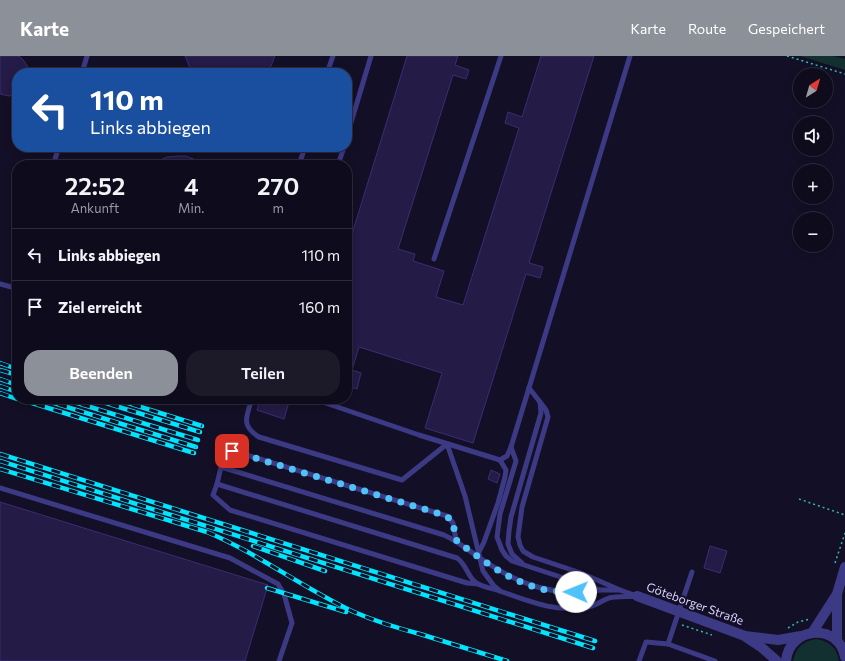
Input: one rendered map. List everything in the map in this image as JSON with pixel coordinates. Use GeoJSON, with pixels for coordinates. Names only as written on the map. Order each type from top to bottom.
{"type":"FeatureCollection","features":[{"type":"Feature","properties":{"kind":"street"},"geometry":{"type":"LineString","coordinates":[[837,641],[837,594],[840,565]]}},
{"type":"Feature","properties":{"kind":"street"},"geometry":{"type":"LineString","coordinates":[[812,633],[837,594]]}},
{"type":"Feature","properties":{"kind":"street","name":"Göteborger Straße"},"geometry":{"type":"LineString","coordinates":[[637,596],[745,636],[778,640],[812,633]]}},
{"type":"Feature","properties":{"kind":"street"},"geometry":{"type":"LineString","coordinates":[[812,633],[825,633],[831,636],[837,641],[845,657]]}},
{"type":"Feature","properties":{"kind":"street","name":"Göteborger Straße"},"geometry":{"type":"LineString","coordinates":[[745,636],[761,647],[776,661]]}},
{"type":"Feature","properties":{"kind":"street"},"geometry":{"type":"LineString","coordinates":[[786,661],[790,646],[801,636]]}},
{"type":"Feature","properties":{"kind":"lane"},"geometry":{"type":"LineString","coordinates":[[83,68],[87,56]]}},
{"type":"Feature","properties":{"kind":"lane"},"geometry":{"type":"LineString","coordinates":[[329,68],[333,56]]}},
{"type":"Feature","properties":{"kind":"lane"},"geometry":{"type":"LineString","coordinates":[[352,119],[371,56]]}},
{"type":"Feature","properties":{"kind":"lane"},"geometry":{"type":"LineString","coordinates":[[434,259],[501,56]]}},
{"type":"Feature","properties":{"kind":"lane"},"geometry":{"type":"LineString","coordinates":[[500,460],[507,456],[511,447],[630,56]]}},
{"type":"Feature","properties":{"kind":"lane"},"geometry":{"type":"LineString","coordinates":[[0,284],[12,286]]}},
{"type":"Feature","properties":{"kind":"lane"},"geometry":{"type":"LineString","coordinates":[[529,388],[546,410],[548,417],[522,507],[518,537],[523,551],[533,557],[581,573],[637,596]]}},
{"type":"Feature","properties":{"kind":"lane"},"geometry":{"type":"LineString","coordinates":[[526,566],[512,554],[508,544],[509,531],[511,517],[541,413],[540,402]]}},
{"type":"Feature","properties":{"kind":"lane"},"geometry":{"type":"LineString","coordinates":[[250,404],[246,419],[247,426],[252,433],[259,437],[402,480],[446,444]]}},
{"type":"Feature","properties":{"kind":"lane"},"geometry":{"type":"LineString","coordinates":[[329,404],[446,444],[500,460],[506,470],[505,477],[498,503],[479,556]]}},
{"type":"Feature","properties":{"kind":"lane"},"geometry":{"type":"LineString","coordinates":[[446,444],[465,496],[483,571],[494,586],[500,591]]}},
{"type":"Feature","properties":{"kind":"lane"},"geometry":{"type":"LineString","coordinates":[[511,447],[516,461],[500,514],[497,537],[502,550],[512,561],[600,590]]}},
{"type":"Feature","properties":{"kind":"lane"},"geometry":{"type":"LineString","coordinates":[[456,540],[453,523],[447,516],[237,452],[230,451],[223,460],[213,495],[230,510],[467,583],[478,584],[546,606],[565,609],[594,606],[616,597],[637,596]]}},
{"type":"Feature","properties":{"kind":"lane"},"geometry":{"type":"LineString","coordinates":[[221,467],[444,534],[456,540],[504,573],[539,588],[559,592],[620,590]]}},
{"type":"Feature","properties":{"kind":"lane"},"geometry":{"type":"LineString","coordinates":[[217,484],[457,558],[462,561],[474,581],[478,584]]}},
{"type":"Feature","properties":{"kind":"lane"},"geometry":{"type":"LineString","coordinates":[[0,488],[230,558],[278,584],[284,594],[292,623],[279,661]]}},
{"type":"Feature","properties":{"kind":"lane"},"geometry":{"type":"LineString","coordinates":[[668,644],[692,572]]}},
{"type":"Feature","properties":{"kind":"lane"},"geometry":{"type":"LineString","coordinates":[[639,661],[646,642],[668,644],[715,661]]}},
{"type":"Feature","properties":{"kind":"path"},"geometry":{"type":"LineString","coordinates":[[787,56],[845,74]]}},
{"type":"Feature","properties":{"kind":"path"},"geometry":{"type":"LineString","coordinates":[[799,499],[845,514]]}},
{"type":"Feature","properties":{"kind":"path"},"geometry":{"type":"LineString","coordinates":[[840,565],[845,533]]}},
{"type":"Feature","properties":{"kind":"path"},"geometry":{"type":"LineString","coordinates":[[676,622],[714,636]]}},
{"type":"Feature","properties":{"kind":"green space"},"geometry":{"type":"Polygon","coordinates":[[[800,56],[833,56],[845,59],[845,70],[800,56]]]}},
{"type":"Feature","properties":{"kind":"green space"},"geometry":{"type":"Polygon","coordinates":[[[817,639],[826,642],[835,649],[839,661],[793,661],[798,648],[808,641],[817,639]]]}},
{"type":"Feature","properties":{"kind":"building"},"geometry":{"type":"Polygon","coordinates":[[[0,56],[19,56],[28,68],[12,68],[12,95],[0,94],[0,56]]]}},
{"type":"Feature","properties":{"kind":"building"},"geometry":{"type":"Polygon","coordinates":[[[185,56],[275,56],[269,68],[190,68],[185,56]]]}},
{"type":"Feature","properties":{"kind":"building"},"geometry":{"type":"Polygon","coordinates":[[[407,56],[458,56],[455,65],[469,70],[466,79],[453,75],[398,249],[415,254],[413,261],[444,271],[436,297],[463,305],[519,128],[505,123],[508,112],[522,117],[541,56],[594,56],[529,263],[543,267],[540,278],[526,274],[473,443],[425,428],[442,373],[359,347],[352,370],[352,234],[407,56]]]}},
{"type":"Feature","properties":{"kind":"building"},"geometry":{"type":"Polygon","coordinates":[[[186,156],[196,160],[160,160],[167,157],[186,156]]]}},
{"type":"Feature","properties":{"kind":"building"},"geometry":{"type":"Polygon","coordinates":[[[352,370],[361,373],[357,389],[352,388],[352,370]]]}},
{"type":"Feature","properties":{"kind":"building"},"geometry":{"type":"Polygon","coordinates":[[[259,404],[288,404],[284,419],[257,410],[259,404]]]}},
{"type":"Feature","properties":{"kind":"building"},"geometry":{"type":"Polygon","coordinates":[[[491,470],[500,474],[497,483],[488,479],[491,470]]]}},
{"type":"Feature","properties":{"kind":"building"},"geometry":{"type":"Polygon","coordinates":[[[0,502],[268,585],[245,661],[0,661],[0,502]]]}},
{"type":"Feature","properties":{"kind":"building"},"geometry":{"type":"Polygon","coordinates":[[[710,546],[727,551],[720,573],[704,568],[710,546]]]}},
{"type":"Feature","properties":{"kind":"railway"},"geometry":{"type":"LineString","coordinates":[[0,363],[12,367]]}},
{"type":"Feature","properties":{"kind":"railway"},"geometry":{"type":"LineString","coordinates":[[0,370],[12,374]]}},
{"type":"Feature","properties":{"kind":"railway"},"geometry":{"type":"LineString","coordinates":[[0,379],[12,383]]}},
{"type":"Feature","properties":{"kind":"railway"},"geometry":{"type":"LineString","coordinates":[[0,386],[12,390]]}},
{"type":"Feature","properties":{"kind":"railway"},"geometry":{"type":"LineString","coordinates":[[0,393],[12,397]]}},
{"type":"Feature","properties":{"kind":"railway"},"geometry":{"type":"LineString","coordinates":[[35,404],[194,453]]}},
{"type":"Feature","properties":{"kind":"railway"},"geometry":{"type":"LineString","coordinates":[[57,404],[196,447]]}},
{"type":"Feature","properties":{"kind":"railway"},"geometry":{"type":"LineString","coordinates":[[80,404],[198,440]]}},
{"type":"Feature","properties":{"kind":"railway"},"geometry":{"type":"LineString","coordinates":[[109,404],[200,432]]}},
{"type":"Feature","properties":{"kind":"railway"},"geometry":{"type":"LineString","coordinates":[[131,404],[202,426]]}},
{"type":"Feature","properties":{"kind":"railway"},"geometry":{"type":"LineString","coordinates":[[0,454],[595,641]]}},
{"type":"Feature","properties":{"kind":"railway"},"geometry":{"type":"LineString","coordinates":[[0,461],[593,648]]}},
{"type":"Feature","properties":{"kind":"railway"},"geometry":{"type":"LineString","coordinates":[[0,469],[207,532],[245,550],[335,603],[354,612],[386,624],[507,661]]}},
{"type":"Feature","properties":{"kind":"railway"},"geometry":{"type":"LineString","coordinates":[[253,546],[325,571]]}},
{"type":"Feature","properties":{"kind":"railway"},"geometry":{"type":"LineString","coordinates":[[267,588],[346,612]]}},
{"type":"Feature","properties":{"kind":"route"},"geometry":{"type":"LineString","coordinates":[[232,451],[447,516],[453,523],[456,540],[504,573],[517,580],[539,588],[554,591],[576,592]]}}]}
